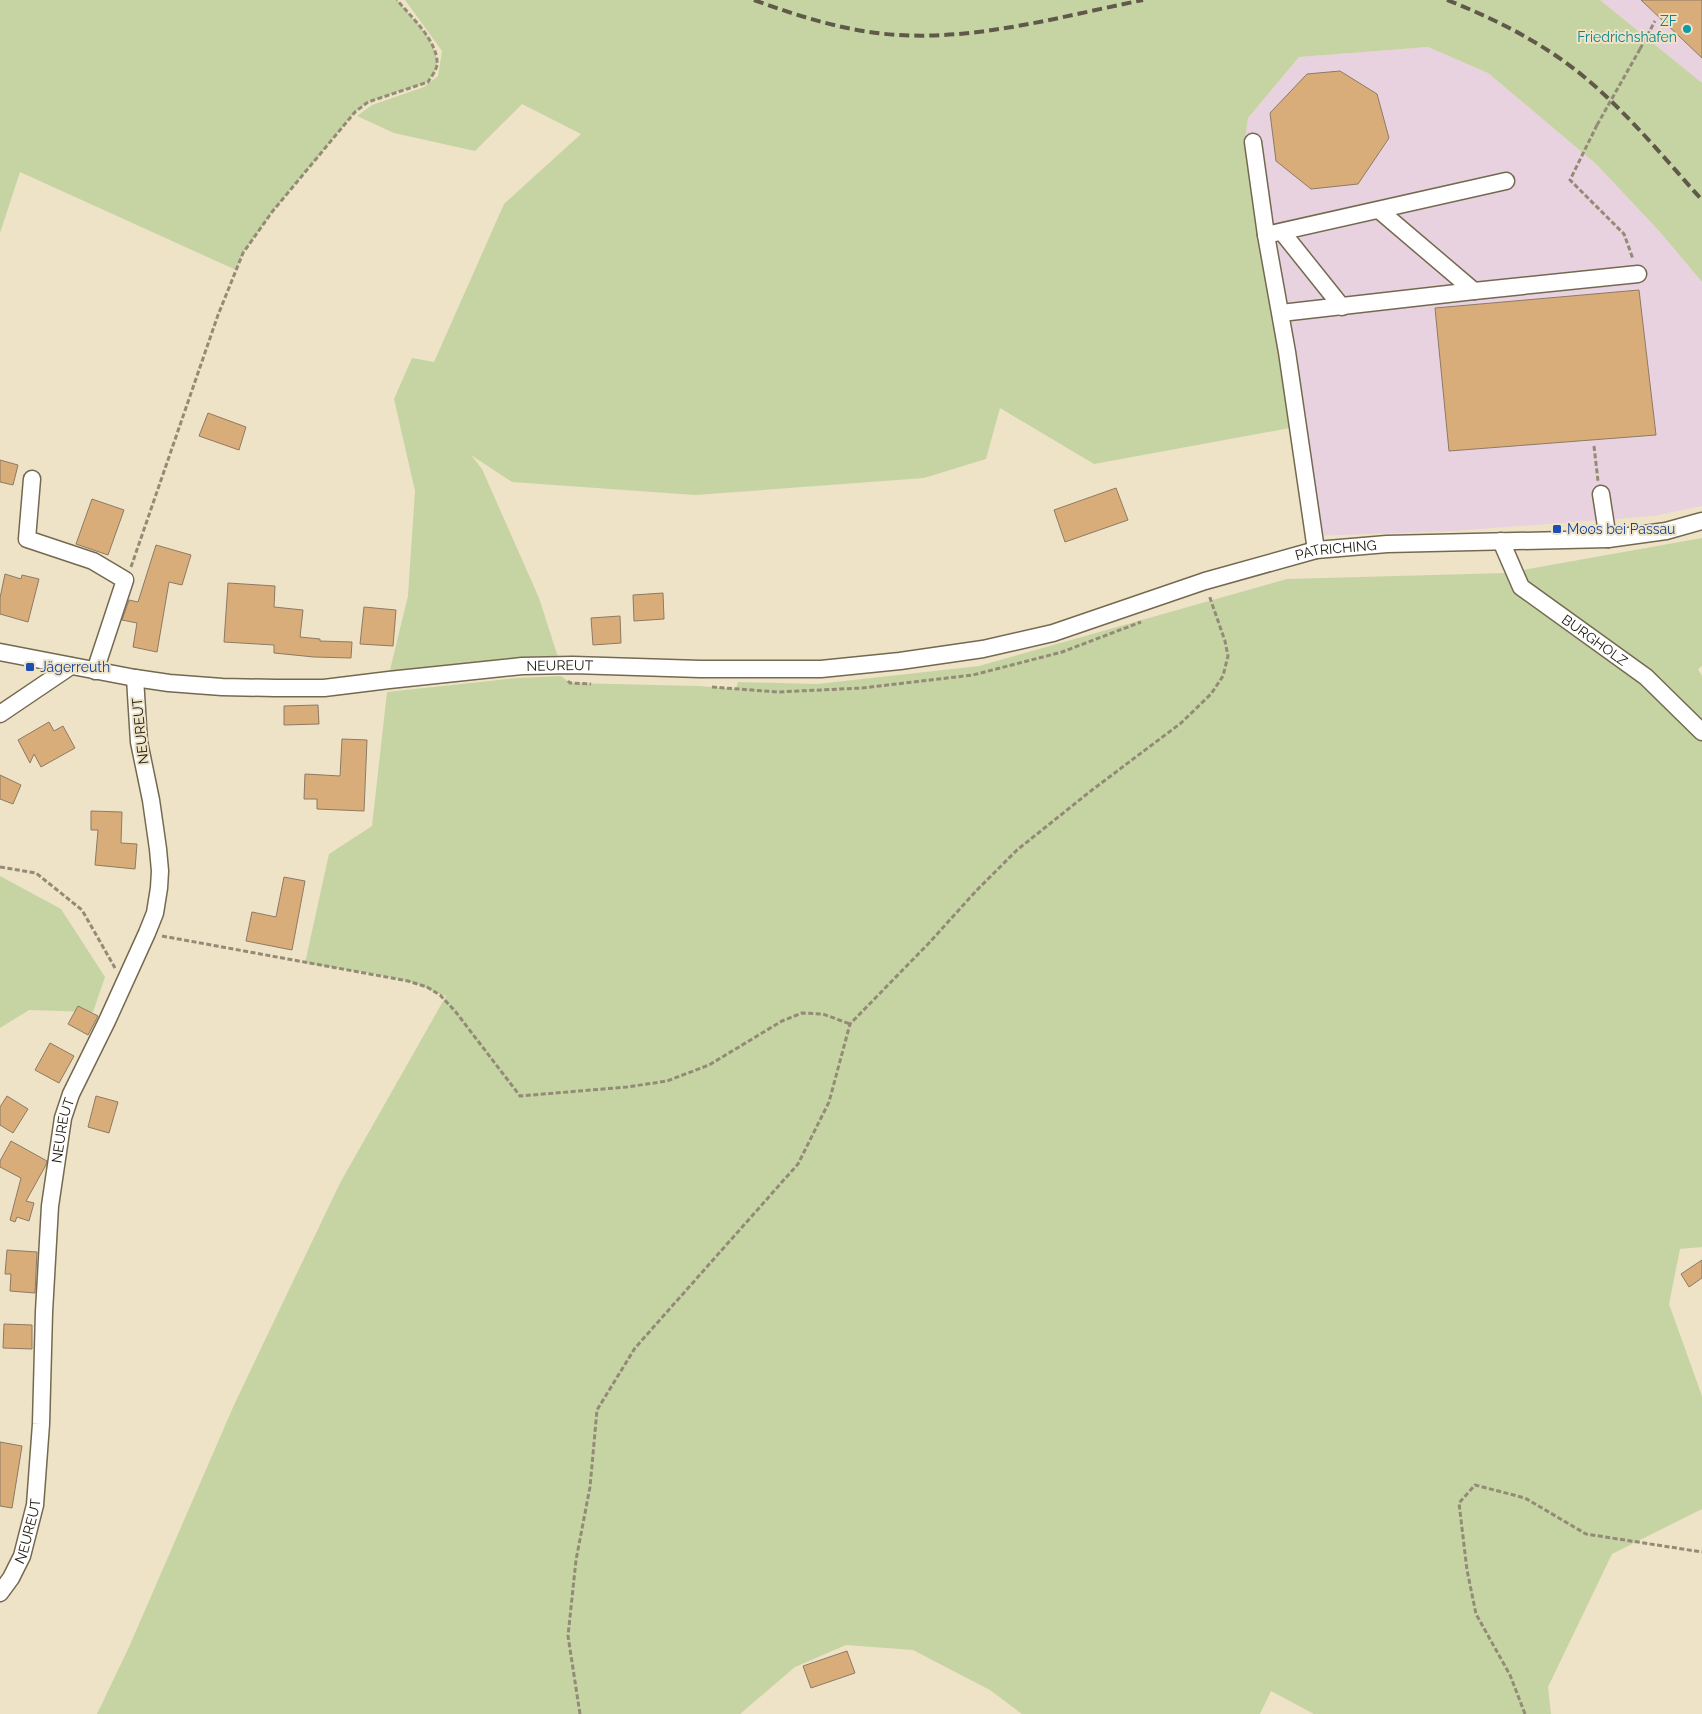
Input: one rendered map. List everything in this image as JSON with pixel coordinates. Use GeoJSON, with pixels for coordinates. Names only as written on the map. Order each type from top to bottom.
{"type":"FeatureCollection","features":[{"type":"Feature","properties":{"kind":"street"},"geometry":{"type":"LineString","coordinates":[[1253,142],[1274,234],[1281,313],[1316,550]]}},
{"type":"Feature","properties":{"kind":"street"},"geometry":{"type":"LineString","coordinates":[[1274,234],[1506,181]]}},
{"type":"Feature","properties":{"kind":"street"},"geometry":{"type":"LineString","coordinates":[[1380,211],[1474,291]]}},
{"type":"Feature","properties":{"kind":"street"},"geometry":{"type":"LineString","coordinates":[[1274,234],[1342,307]]}},
{"type":"Feature","properties":{"kind":"street"},"geometry":{"type":"LineString","coordinates":[[1281,313],[1638,274]]}},
{"type":"Feature","properties":{"kind":"street"},"geometry":{"type":"LineString","coordinates":[[32,479],[27,539],[93,561],[125,580],[95,671]]}},
{"type":"Feature","properties":{"kind":"street"},"geometry":{"type":"LineString","coordinates":[[1600,494],[1608,539]]}},
{"type":"Feature","properties":{"kind":"street","name":"PATRICHING"},"geometry":{"type":"LineString","coordinates":[[983,649],[1053,633],[1205,581],[1316,550],[1387,544],[1608,539],[1666,531],[1702,521]]}},
{"type":"Feature","properties":{"kind":"street","name":"BURGHOLZ"},"geometry":{"type":"LineString","coordinates":[[1501,541],[1521,586],[1646,676],[1702,732]]}},
{"type":"Feature","properties":{"kind":"street","name":"NEUREUT"},"geometry":{"type":"LineString","coordinates":[[0,652],[135,678],[222,687],[324,688],[522,666],[573,665],[700,669],[821,669],[900,661],[983,649]]}},
{"type":"Feature","properties":{"kind":"street"},"geometry":{"type":"LineString","coordinates":[[0,714],[71,666]]}},
{"type":"Feature","properties":{"kind":"street","name":"NEUREUT"},"geometry":{"type":"LineString","coordinates":[[0,1593],[11,1578],[22,1556],[35,1505],[41,1424],[44,1312],[50,1206],[64,1118],[71,1094],[108,1021],[155,913],[160,871],[152,807],[139,742],[135,678]]}},
{"type":"Feature","properties":{"kind":"path"},"geometry":{"type":"LineString","coordinates":[[125,580],[135,557],[215,322],[242,253],[272,212],[355,112],[368,102],[428,82],[437,67],[437,53],[430,40],[397,0]]}},
{"type":"Feature","properties":{"kind":"path"},"geometry":{"type":"LineString","coordinates":[[1638,274],[1624,234],[1570,180],[1597,125],[1655,22]]}},
{"type":"Feature","properties":{"kind":"path"},"geometry":{"type":"LineString","coordinates":[[1594,446],[1600,494]]}},
{"type":"Feature","properties":{"kind":"path"},"geometry":{"type":"LineString","coordinates":[[580,1714],[568,1636],[576,1560],[590,1487],[598,1410],[635,1348],[798,1164],[829,1102],[850,1024],[1017,850],[1180,723],[1211,694],[1223,676],[1228,656],[1225,640],[1205,581]]}},
{"type":"Feature","properties":{"kind":"path"},"geometry":{"type":"LineString","coordinates":[[0,867],[36,873],[82,910],[124,984]]}},
{"type":"Feature","properties":{"kind":"path"},"geometry":{"type":"LineString","coordinates":[[147,933],[408,981],[426,987],[440,995],[455,1011],[520,1096],[627,1087],[667,1081],[709,1065],[782,1021],[802,1014],[823,1014],[850,1024]]}},
{"type":"Feature","properties":{"kind":"path"},"geometry":{"type":"LineString","coordinates":[[1525,1714],[1510,1676],[1476,1614],[1466,1570],[1459,1503],[1474,1485],[1524,1498],[1586,1534],[1702,1552]]}},
{"type":"Feature","properties":{"kind":"shaded area"},"geometry":{"type":"Polygon","coordinates":[[[1600,0],[1702,0],[1702,83],[1600,0]]]}},
{"type":"Feature","properties":{"kind":"shaded area"},"geometry":{"type":"Polygon","coordinates":[[[1428,47],[1488,73],[1596,164],[1660,232],[1702,282],[1702,506],[1654,516],[1454,531],[1313,536],[1290,428],[1245,139],[1248,118],[1299,57],[1428,47]]]}},
{"type":"Feature","properties":{"kind":"green space"},"geometry":{"type":"Polygon","coordinates":[[[0,0],[397,0],[429,39],[434,48],[437,65],[435,72],[428,82],[368,102],[355,112],[272,212],[243,253],[236,270],[20,172],[0,233],[0,0]]]}},
{"type":"Feature","properties":{"kind":"green space"},"geometry":{"type":"Polygon","coordinates":[[[405,0],[1600,0],[1702,83],[1702,282],[1660,232],[1596,164],[1488,73],[1428,47],[1299,57],[1248,118],[1245,139],[1290,428],[1094,464],[1000,408],[986,459],[924,478],[695,495],[512,482],[471,455],[482,469],[539,598],[558,657],[389,674],[408,596],[415,491],[394,399],[412,358],[434,362],[504,204],[581,134],[522,104],[475,151],[394,133],[357,116],[372,105],[424,87],[438,76],[442,51],[405,0]]]}},
{"type":"Feature","properties":{"kind":"green space"},"geometry":{"type":"Polygon","coordinates":[[[1702,538],[1702,666],[1698,669],[1702,676],[1702,1247],[1680,1249],[1669,1304],[1702,1396],[1702,1509],[1612,1554],[1548,1687],[1551,1714],[1314,1714],[1271,1691],[1260,1714],[1022,1714],[990,1690],[913,1650],[846,1645],[795,1667],[740,1714],[97,1714],[129,1647],[234,1405],[340,1183],[446,996],[415,983],[305,963],[329,854],[372,826],[387,692],[517,678],[561,676],[570,683],[699,686],[736,689],[738,682],[817,684],[979,666],[1287,579],[1506,573],[1702,538]]]}},
{"type":"Feature","properties":{"kind":"green space"},"geometry":{"type":"Polygon","coordinates":[[[0,876],[61,909],[105,977],[93,1012],[29,1010],[0,1028],[0,876]]]}},
{"type":"Feature","properties":{"kind":"building","name":"ZF Friedrichshafen"},"geometry":{"type":"Polygon","coordinates":[[[1641,0],[1702,0],[1702,58],[1641,0]]]}},
{"type":"Feature","properties":{"kind":"building"},"geometry":{"type":"Polygon","coordinates":[[[1340,71],[1377,94],[1389,138],[1358,184],[1311,189],[1276,161],[1270,113],[1307,74],[1340,71]]]}},
{"type":"Feature","properties":{"kind":"building"},"geometry":{"type":"Polygon","coordinates":[[[1639,290],[1656,435],[1449,451],[1435,308],[1639,290]]]}},
{"type":"Feature","properties":{"kind":"building"},"geometry":{"type":"Polygon","coordinates":[[[208,413],[246,427],[239,450],[199,436],[208,413]]]}},
{"type":"Feature","properties":{"kind":"building"},"geometry":{"type":"Polygon","coordinates":[[[0,460],[18,465],[13,485],[0,482],[0,460]]]}},
{"type":"Feature","properties":{"kind":"building"},"geometry":{"type":"Polygon","coordinates":[[[1116,488],[1128,520],[1065,542],[1054,510],[1116,488]]]}},
{"type":"Feature","properties":{"kind":"building"},"geometry":{"type":"Polygon","coordinates":[[[92,499],[124,510],[108,555],[76,544],[92,499]]]}},
{"type":"Feature","properties":{"kind":"building"},"geometry":{"type":"Polygon","coordinates":[[[156,545],[191,555],[182,585],[169,582],[157,652],[133,647],[137,623],[122,620],[129,600],[138,602],[156,545]]]}},
{"type":"Feature","properties":{"kind":"building"},"geometry":{"type":"Polygon","coordinates":[[[5,574],[21,579],[22,575],[39,579],[28,622],[0,614],[0,598],[5,574]]]}},
{"type":"Feature","properties":{"kind":"building"},"geometry":{"type":"Polygon","coordinates":[[[228,583],[275,586],[274,607],[303,610],[300,637],[320,639],[320,641],[352,642],[351,658],[274,653],[274,645],[224,642],[228,583]]]}},
{"type":"Feature","properties":{"kind":"building"},"geometry":{"type":"Polygon","coordinates":[[[663,593],[664,619],[634,621],[633,595],[663,593]]]}},
{"type":"Feature","properties":{"kind":"building"},"geometry":{"type":"Polygon","coordinates":[[[364,607],[396,610],[393,646],[360,644],[364,607]]]}},
{"type":"Feature","properties":{"kind":"building"},"geometry":{"type":"Polygon","coordinates":[[[620,616],[621,643],[593,645],[591,618],[620,616]]]}},
{"type":"Feature","properties":{"kind":"building"},"geometry":{"type":"Polygon","coordinates":[[[318,705],[319,724],[284,725],[284,706],[318,705]]]}},
{"type":"Feature","properties":{"kind":"building"},"geometry":{"type":"Polygon","coordinates":[[[49,722],[54,731],[63,726],[75,748],[41,767],[34,754],[30,763],[18,740],[49,722]]]}},
{"type":"Feature","properties":{"kind":"building"},"geometry":{"type":"Polygon","coordinates":[[[342,739],[367,740],[364,811],[317,809],[317,799],[304,799],[305,774],[340,776],[342,739]]]}},
{"type":"Feature","properties":{"kind":"building"},"geometry":{"type":"Polygon","coordinates":[[[0,775],[21,785],[13,804],[0,799],[0,775]]]}},
{"type":"Feature","properties":{"kind":"building"},"geometry":{"type":"Polygon","coordinates":[[[91,811],[122,812],[121,843],[137,844],[135,869],[95,865],[98,830],[91,830],[91,811]]]}},
{"type":"Feature","properties":{"kind":"building"},"geometry":{"type":"Polygon","coordinates":[[[284,877],[305,881],[292,950],[246,941],[252,912],[276,917],[284,877]]]}},
{"type":"Feature","properties":{"kind":"building"},"geometry":{"type":"Polygon","coordinates":[[[78,1006],[98,1016],[88,1035],[68,1024],[78,1006]]]}},
{"type":"Feature","properties":{"kind":"building"},"geometry":{"type":"Polygon","coordinates":[[[50,1043],[74,1056],[59,1083],[35,1070],[50,1043]]]}},
{"type":"Feature","properties":{"kind":"building"},"geometry":{"type":"Polygon","coordinates":[[[7,1096],[28,1109],[13,1133],[0,1125],[0,1107],[7,1096]]]}},
{"type":"Feature","properties":{"kind":"building"},"geometry":{"type":"Polygon","coordinates":[[[96,1096],[118,1102],[109,1133],[88,1127],[96,1096]]]}},
{"type":"Feature","properties":{"kind":"building"},"geometry":{"type":"Polygon","coordinates":[[[11,1141],[47,1161],[26,1201],[34,1203],[29,1221],[17,1217],[15,1222],[10,1220],[21,1178],[0,1167],[0,1161],[11,1141]]]}},
{"type":"Feature","properties":{"kind":"building"},"geometry":{"type":"Polygon","coordinates":[[[7,1250],[37,1252],[35,1293],[10,1291],[11,1274],[5,1274],[7,1250]]]}},
{"type":"Feature","properties":{"kind":"building"},"geometry":{"type":"Polygon","coordinates":[[[1702,1260],[1702,1278],[1689,1287],[1681,1274],[1702,1260]]]}},
{"type":"Feature","properties":{"kind":"building"},"geometry":{"type":"Polygon","coordinates":[[[4,1324],[32,1325],[32,1349],[3,1348],[4,1324]]]}},
{"type":"Feature","properties":{"kind":"building"},"geometry":{"type":"Polygon","coordinates":[[[0,1442],[22,1446],[12,1508],[0,1506],[0,1442]]]}},
{"type":"Feature","properties":{"kind":"building"},"geometry":{"type":"Polygon","coordinates":[[[847,1651],[855,1673],[811,1688],[803,1666],[847,1651]]]}},
{"type":"Feature","properties":{"kind":"railway"},"geometry":{"type":"LineString","coordinates":[[754,0],[807,18],[861,31],[929,36],[960,34],[1021,25],[1143,0]]}},
{"type":"Feature","properties":{"kind":"railway"},"geometry":{"type":"LineString","coordinates":[[1447,0],[1521,34],[1573,68],[1619,109],[1702,200]]}},
{"type":"Feature","properties":{"kind":"place","name":"ZF Friedrichshafen"},"geometry":{"type":"Point","coordinates":[1687,29]}},
{"type":"Feature","properties":{"kind":"place","name":"Moos bei Passau"},"geometry":{"type":"Point","coordinates":[1557,529]}},
{"type":"Feature","properties":{"kind":"place","name":"Jägerreuth"},"geometry":{"type":"Point","coordinates":[30,667]}}]}
